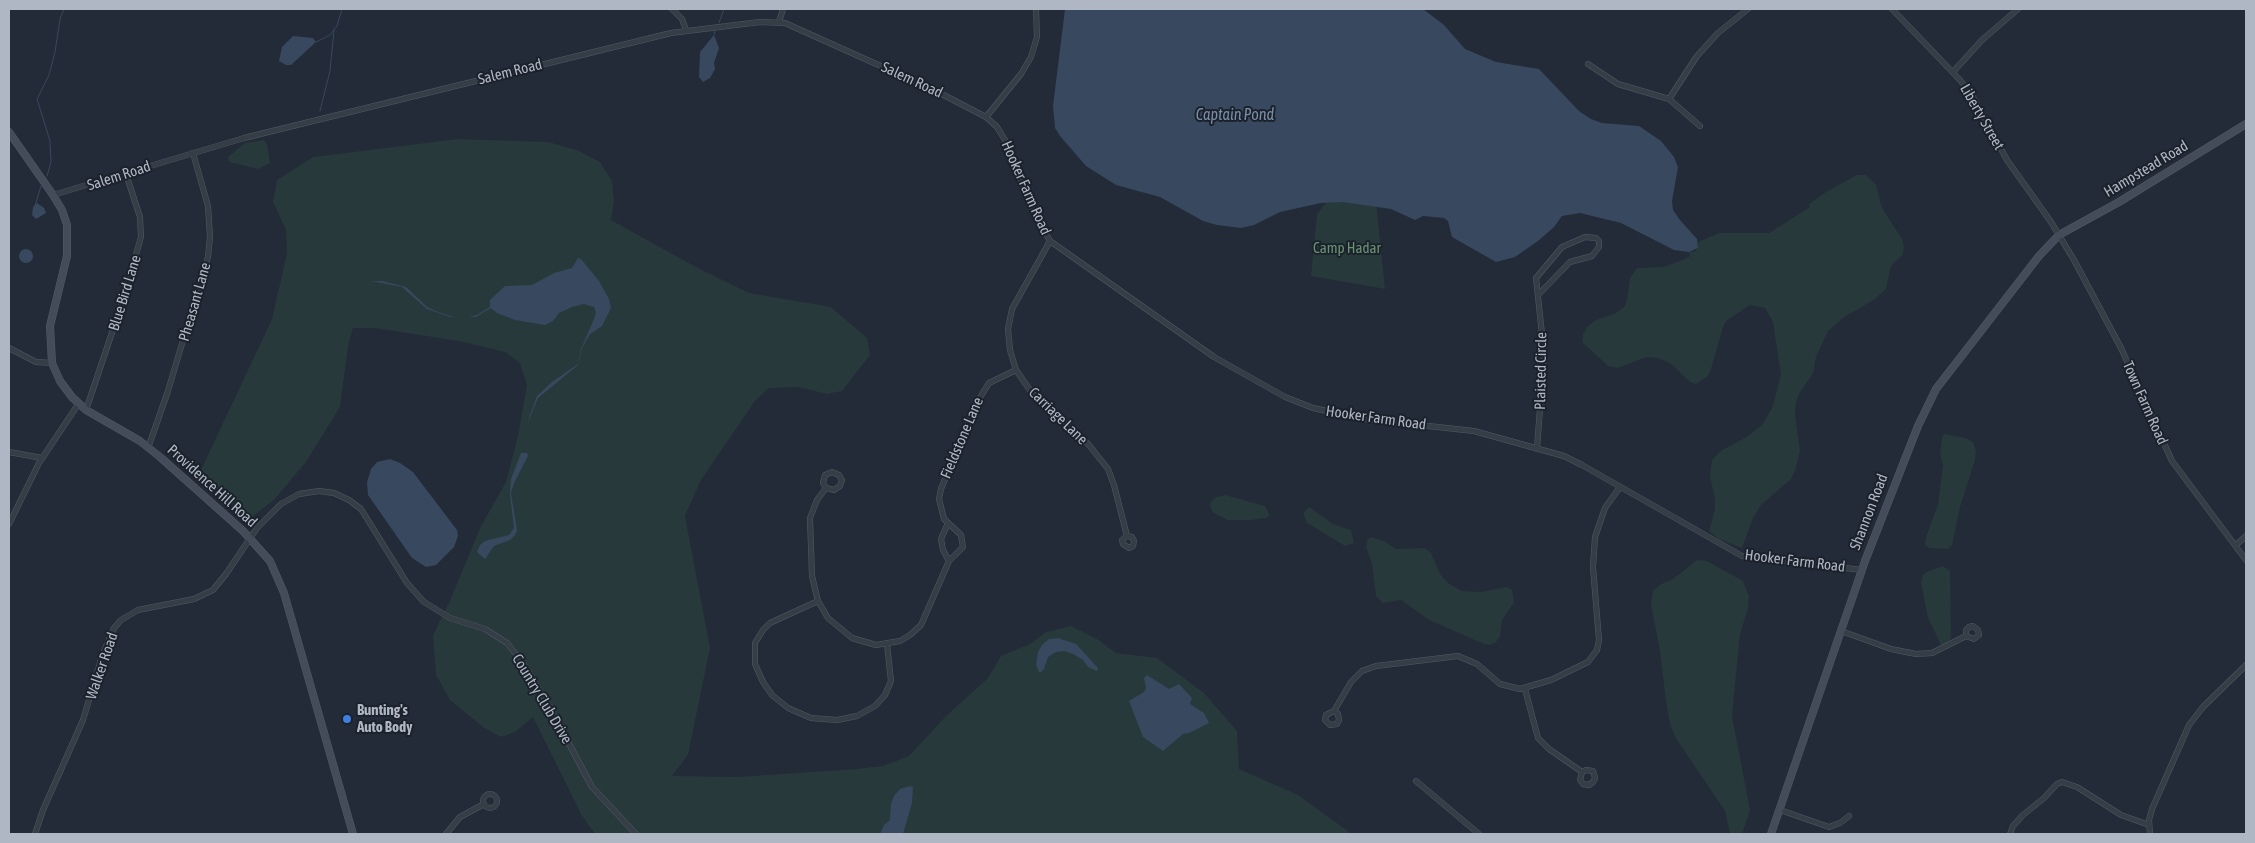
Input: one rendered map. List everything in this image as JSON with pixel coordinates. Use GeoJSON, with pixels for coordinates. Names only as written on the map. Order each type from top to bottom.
{"type":"FeatureCollection","features":[{"type":"Feature","properties":{"kind":"street"},"geometry":{"type":"LineString","coordinates":[[672,9],[682,19],[686,30]]}},
{"type":"Feature","properties":{"kind":"street"},"geometry":{"type":"LineString","coordinates":[[780,22],[783,9]]}},
{"type":"Feature","properties":{"kind":"street"},"geometry":{"type":"LineString","coordinates":[[986,117],[1021,74],[1031,57],[1036,37],[1036,9]]}},
{"type":"Feature","properties":{"kind":"street"},"geometry":{"type":"LineString","coordinates":[[1669,99],[1697,56],[1718,33],[1748,9]]}},
{"type":"Feature","properties":{"kind":"street","name":"Liberty Street"},"geometry":{"type":"LineString","coordinates":[[1892,9],[1953,72],[1973,97],[2007,160],[2059,235]]}},
{"type":"Feature","properties":{"kind":"street"},"geometry":{"type":"LineString","coordinates":[[1953,72],[1978,44],[2018,9]]}},
{"type":"Feature","properties":{"kind":"street","name":"Salem Road"},"geometry":{"type":"LineString","coordinates":[[53,195],[193,153],[307,122],[686,30],[760,22],[780,22],[800,28],[960,103]]}},
{"type":"Feature","properties":{"kind":"street"},"geometry":{"type":"LineString","coordinates":[[1588,64],[1618,84],[1669,99],[1700,126]]}},
{"type":"Feature","properties":{"kind":"street","name":"Hooker Farm Road"},"geometry":{"type":"LineString","coordinates":[[960,103],[986,117],[997,127],[1005,140],[1036,217],[1050,241],[1214,357],[1294,401],[1313,408],[1364,419],[1464,429],[1568,458],[1742,556],[1862,570]]}},
{"type":"Feature","properties":{"kind":"street","name":"Hampstead Road"},"geometry":{"type":"LineString","coordinates":[[2059,235],[2119,202],[2246,124]]}},
{"type":"Feature","properties":{"kind":"street","name":"Providence Hill Road"},"geometry":{"type":"LineString","coordinates":[[9,132],[53,195],[64,215],[68,246],[51,316],[49,336],[52,363],[60,381],[86,410],[148,448],[261,549],[279,579],[353,834]]}},
{"type":"Feature","properties":{"kind":"street","name":"Pheasant Lane"},"geometry":{"type":"LineString","coordinates":[[148,448],[167,394],[208,257],[210,236],[208,206],[193,153]]}},
{"type":"Feature","properties":{"kind":"street","name":"Blue Bird Lane"},"geometry":{"type":"LineString","coordinates":[[86,410],[124,297],[141,237],[140,217],[126,174]]}},
{"type":"Feature","properties":{"kind":"street","name":"Town Farm Road"},"geometry":{"type":"LineString","coordinates":[[2059,235],[2118,342],[2172,461],[2246,560]]}},
{"type":"Feature","properties":{"kind":"street","name":"Shannon Road"},"geometry":{"type":"LineString","coordinates":[[1772,834],[1862,570],[1930,398],[2039,256],[2059,235]]}},
{"type":"Feature","properties":{"kind":"street","name":"Plaisted Circle"},"geometry":{"type":"LineString","coordinates":[[1537,449],[1544,353],[1538,300],[1539,294],[1536,283],[1538,274],[1547,267],[1558,251],[1566,244],[1585,237],[1596,238],[1599,241],[1599,247],[1592,256],[1570,262],[1539,294]]}},
{"type":"Feature","properties":{"kind":"street","name":"Carriage Lane"},"geometry":{"type":"LineString","coordinates":[[1050,241],[1016,300],[1009,319],[1008,340],[1016,370],[1032,393],[1089,445],[1102,460],[1112,478],[1127,536]]}},
{"type":"Feature","properties":{"kind":"street"},"geometry":{"type":"LineString","coordinates":[[9,348],[36,362],[52,363]]}},
{"type":"Feature","properties":{"kind":"street","name":"Fieldstone Lane"},"geometry":{"type":"LineString","coordinates":[[887,644],[905,638],[921,624],[949,561],[960,550],[964,542],[961,535],[948,523],[941,510],[939,494],[976,404],[990,383],[1016,370]]}},
{"type":"Feature","properties":{"kind":"street"},"geometry":{"type":"LineString","coordinates":[[9,524],[42,458],[78,403]]}},
{"type":"Feature","properties":{"kind":"street"},"geometry":{"type":"LineString","coordinates":[[9,452],[42,458]]}},
{"type":"Feature","properties":{"kind":"street"},"geometry":{"type":"LineString","coordinates":[[1334,712],[1351,682],[1367,669],[1458,656],[1477,664],[1500,684],[1514,689],[1525,689],[1579,668],[1597,650],[1600,633],[1593,567],[1595,537],[1605,508],[1620,487]]}},
{"type":"Feature","properties":{"kind":"street"},"geometry":{"type":"LineString","coordinates":[[818,601],[770,623],[763,630],[756,643],[755,664],[763,682],[772,695],[788,708],[811,718],[826,720],[847,718],[871,709],[882,699],[889,686],[891,676],[887,644],[871,644],[852,638],[828,618],[818,601],[812,576],[809,525],[817,500],[826,488]]}},
{"type":"Feature","properties":{"kind":"street","name":"Country Club Drive"},"geometry":{"type":"LineString","coordinates":[[250,538],[281,504],[294,496],[314,491],[329,492],[353,502],[367,517],[407,583],[424,602],[440,614],[485,629],[499,637],[517,655],[556,720],[592,787],[636,834]]}},
{"type":"Feature","properties":{"kind":"street"},"geometry":{"type":"LineString","coordinates":[[948,523],[942,540],[943,550],[949,561]]}},
{"type":"Feature","properties":{"kind":"street"},"geometry":{"type":"LineString","coordinates":[[2236,545],[2246,536]]}},
{"type":"Feature","properties":{"kind":"street","name":"Walker Road"},"geometry":{"type":"LineString","coordinates":[[35,834],[43,810],[84,716],[102,656],[114,628],[121,620],[138,610],[194,599],[208,592],[220,582],[250,538]]}},
{"type":"Feature","properties":{"kind":"street"},"geometry":{"type":"LineString","coordinates":[[1841,631],[1891,649],[1916,654],[1932,653],[1966,636]]}},
{"type":"Feature","properties":{"kind":"street"},"geometry":{"type":"LineString","coordinates":[[2150,834],[2149,825],[2152,809],[2178,746],[2189,725],[2203,707],[2246,665]]}},
{"type":"Feature","properties":{"kind":"street"},"geometry":{"type":"LineString","coordinates":[[1525,689],[1538,738],[1548,749],[1582,772]]}},
{"type":"Feature","properties":{"kind":"street"},"geometry":{"type":"LineString","coordinates":[[1416,781],[1479,834]]}},
{"type":"Feature","properties":{"kind":"street"},"geometry":{"type":"LineString","coordinates":[[2010,834],[2013,826],[2023,815],[2044,798],[2057,784],[2062,782],[2077,787],[2121,815],[2149,825]]}},
{"type":"Feature","properties":{"kind":"street"},"geometry":{"type":"LineString","coordinates":[[446,834],[460,817],[484,804]]}},
{"type":"Feature","properties":{"kind":"street"},"geometry":{"type":"LineString","coordinates":[[1780,810],[1829,827],[1840,823],[1850,816]]}},
{"type":"Feature","properties":{"kind":"green space"},"geometry":{"type":"Polygon","coordinates":[[[457,139],[548,142],[577,150],[600,162],[612,181],[614,202],[611,220],[696,267],[749,293],[831,307],[867,338],[870,355],[842,391],[827,394],[798,387],[769,388],[755,401],[701,480],[685,516],[710,648],[688,755],[672,776],[737,777],[883,766],[909,756],[946,716],[988,678],[1001,656],[1030,644],[1046,632],[1071,626],[1097,639],[1116,653],[1157,658],[1204,693],[1237,731],[1239,769],[1298,795],[1352,834],[595,834],[582,816],[533,717],[515,732],[501,737],[483,727],[450,700],[436,675],[433,635],[449,603],[481,526],[506,482],[518,436],[527,385],[520,363],[505,352],[459,341],[375,328],[353,328],[348,346],[340,407],[306,462],[274,500],[249,519],[212,489],[200,472],[272,319],[287,253],[286,230],[273,202],[277,180],[313,157],[457,139]]]}},
{"type":"Feature","properties":{"kind":"green space"},"geometry":{"type":"Polygon","coordinates":[[[264,140],[267,144],[270,163],[258,169],[229,162],[228,157],[245,143],[264,140]]]}},
{"type":"Feature","properties":{"kind":"green space"},"geometry":{"type":"Polygon","coordinates":[[[1857,175],[1866,175],[1876,185],[1882,208],[1902,239],[1903,254],[1891,266],[1886,289],[1874,300],[1844,317],[1828,331],[1816,357],[1813,373],[1796,402],[1795,415],[1800,451],[1795,471],[1791,479],[1761,505],[1753,518],[1742,548],[1719,539],[1709,531],[1715,509],[1715,498],[1710,477],[1712,460],[1722,450],[1745,438],[1762,425],[1773,406],[1781,374],[1773,322],[1765,308],[1750,305],[1726,321],[1708,376],[1696,384],[1690,382],[1671,364],[1658,358],[1646,357],[1618,368],[1608,366],[1582,342],[1583,335],[1587,327],[1596,320],[1614,314],[1624,307],[1627,300],[1630,278],[1637,268],[1663,267],[1683,260],[1690,256],[1689,252],[1696,251],[1698,242],[1719,233],[1769,233],[1810,207],[1809,204],[1826,192],[1857,175]]]}},
{"type":"Feature","properties":{"kind":"green space","name":"Camp Hadar"},"geometry":{"type":"Polygon","coordinates":[[[1331,197],[1376,202],[1385,289],[1311,276],[1317,214],[1331,197]]]}},
{"type":"Feature","properties":{"kind":"green space"},"geometry":{"type":"Polygon","coordinates":[[[1944,434],[1966,438],[1973,442],[1976,451],[1975,460],[1960,507],[1952,545],[1948,549],[1929,548],[1925,545],[1938,504],[1943,465],[1940,455],[1944,434]]]}},
{"type":"Feature","properties":{"kind":"green space"},"geometry":{"type":"Polygon","coordinates":[[[1225,495],[1265,506],[1270,516],[1251,520],[1228,520],[1217,515],[1212,511],[1211,501],[1225,495]]]}},
{"type":"Feature","properties":{"kind":"green space"},"geometry":{"type":"Polygon","coordinates":[[[1309,507],[1333,524],[1351,530],[1354,543],[1345,546],[1307,523],[1303,513],[1309,507]]]}},
{"type":"Feature","properties":{"kind":"green space"},"geometry":{"type":"Polygon","coordinates":[[[1371,537],[1384,541],[1396,549],[1425,548],[1431,553],[1440,574],[1448,583],[1462,591],[1481,592],[1506,587],[1512,590],[1514,603],[1502,620],[1500,637],[1496,642],[1490,645],[1484,644],[1429,620],[1401,600],[1383,603],[1376,596],[1372,564],[1366,547],[1367,541],[1371,537]]]}},
{"type":"Feature","properties":{"kind":"green space"},"geometry":{"type":"Polygon","coordinates":[[[1697,560],[1707,561],[1743,581],[1749,596],[1748,608],[1740,634],[1732,716],[1750,810],[1742,834],[1730,834],[1725,811],[1675,737],[1670,724],[1666,701],[1660,651],[1651,605],[1653,591],[1661,584],[1673,579],[1697,560]]]}},
{"type":"Feature","properties":{"kind":"green space"},"geometry":{"type":"Polygon","coordinates":[[[1943,566],[1950,571],[1951,636],[1949,643],[1945,647],[1941,645],[1928,618],[1921,582],[1923,575],[1927,572],[1943,566]]]}},
{"type":"Feature","properties":{"kind":"water","name":"Captain Pond"},"geometry":{"type":"Polygon","coordinates":[[[1065,9],[1423,9],[1444,25],[1465,49],[1496,62],[1539,69],[1579,111],[1591,119],[1602,123],[1639,126],[1661,141],[1674,157],[1678,167],[1672,201],[1673,210],[1697,239],[1698,248],[1689,252],[1674,250],[1621,223],[1580,213],[1562,216],[1554,227],[1538,241],[1515,257],[1496,262],[1452,237],[1448,221],[1444,218],[1423,216],[1415,220],[1391,209],[1343,202],[1321,203],[1280,212],[1254,225],[1241,228],[1203,221],[1160,197],[1116,185],[1086,166],[1060,136],[1055,128],[1053,106],[1065,9]]]}},
{"type":"Feature","properties":{"kind":"water"},"geometry":{"type":"Polygon","coordinates":[[[714,35],[719,48],[714,63],[715,69],[710,78],[703,82],[699,77],[700,52],[714,35]]]}},
{"type":"Feature","properties":{"kind":"water"},"geometry":{"type":"Polygon","coordinates":[[[293,36],[313,38],[316,42],[291,65],[286,65],[279,61],[282,47],[293,36]]]}},
{"type":"Feature","properties":{"kind":"water"},"geometry":{"type":"Polygon","coordinates":[[[37,203],[44,208],[46,213],[36,219],[32,215],[33,207],[37,203]]]}},
{"type":"Feature","properties":{"kind":"water"},"geometry":{"type":"Polygon","coordinates":[[[26,249],[31,251],[33,256],[31,261],[26,263],[21,261],[19,256],[21,251],[26,249]]]}},
{"type":"Feature","properties":{"kind":"water"},"geometry":{"type":"Polygon","coordinates":[[[578,258],[581,259],[599,281],[609,299],[611,308],[602,326],[590,334],[582,348],[578,365],[538,398],[529,420],[527,448],[529,418],[537,396],[552,382],[578,364],[581,349],[596,312],[594,307],[584,304],[572,307],[559,313],[553,321],[545,325],[515,320],[497,313],[491,308],[476,317],[469,317],[477,315],[490,307],[490,300],[505,286],[532,285],[554,273],[572,268],[578,258]]]}},
{"type":"Feature","properties":{"kind":"water"},"geometry":{"type":"Polygon","coordinates":[[[371,281],[382,281],[406,287],[427,307],[454,317],[427,309],[402,287],[371,281]]]}},
{"type":"Feature","properties":{"kind":"water"},"geometry":{"type":"Polygon","coordinates":[[[521,453],[527,453],[528,456],[511,493],[517,530],[510,540],[494,546],[485,559],[477,552],[480,545],[485,541],[509,535],[514,528],[510,494],[511,479],[521,453]]]}},
{"type":"Feature","properties":{"kind":"water"},"geometry":{"type":"Polygon","coordinates":[[[390,459],[413,472],[457,530],[458,536],[454,547],[436,565],[426,567],[412,558],[368,495],[367,482],[371,469],[377,462],[390,459]]]}},
{"type":"Feature","properties":{"kind":"water"},"geometry":{"type":"Polygon","coordinates":[[[1058,638],[1076,644],[1098,668],[1097,671],[1088,667],[1083,660],[1064,651],[1056,652],[1048,657],[1044,669],[1039,672],[1036,665],[1038,652],[1049,639],[1058,638]]]}},
{"type":"Feature","properties":{"kind":"water"},"geometry":{"type":"Polygon","coordinates":[[[1147,675],[1169,689],[1179,684],[1192,698],[1190,704],[1204,713],[1209,723],[1183,734],[1163,751],[1143,737],[1129,701],[1144,692],[1146,688],[1144,678],[1147,675]]]}},
{"type":"Feature","properties":{"kind":"water"},"geometry":{"type":"Polygon","coordinates":[[[913,787],[912,803],[903,834],[880,834],[884,825],[890,820],[891,804],[894,796],[900,789],[913,787]]]}},
{"type":"Feature","properties":{"kind":"waterway"},"geometry":{"type":"LineString","coordinates":[[47,176],[51,162],[50,141],[37,99],[49,75],[60,19],[64,9]]}},
{"type":"Feature","properties":{"kind":"waterway"},"geometry":{"type":"LineString","coordinates":[[316,42],[330,35],[337,26],[342,9]]}},
{"type":"Feature","properties":{"kind":"waterway"},"geometry":{"type":"LineString","coordinates":[[719,23],[724,9]]}},
{"type":"Feature","properties":{"kind":"waterway"},"geometry":{"type":"LineString","coordinates":[[320,111],[330,71],[334,30]]}},
{"type":"Feature","properties":{"kind":"waterway"},"geometry":{"type":"LineString","coordinates":[[714,35],[715,31]]}},
{"type":"Feature","properties":{"kind":"waterway"},"geometry":{"type":"LineString","coordinates":[[35,206],[41,186]]}},
{"type":"Feature","properties":{"kind":"place","name":"Bunting's Auto Body"},"geometry":{"type":"Point","coordinates":[347,719]}}]}
